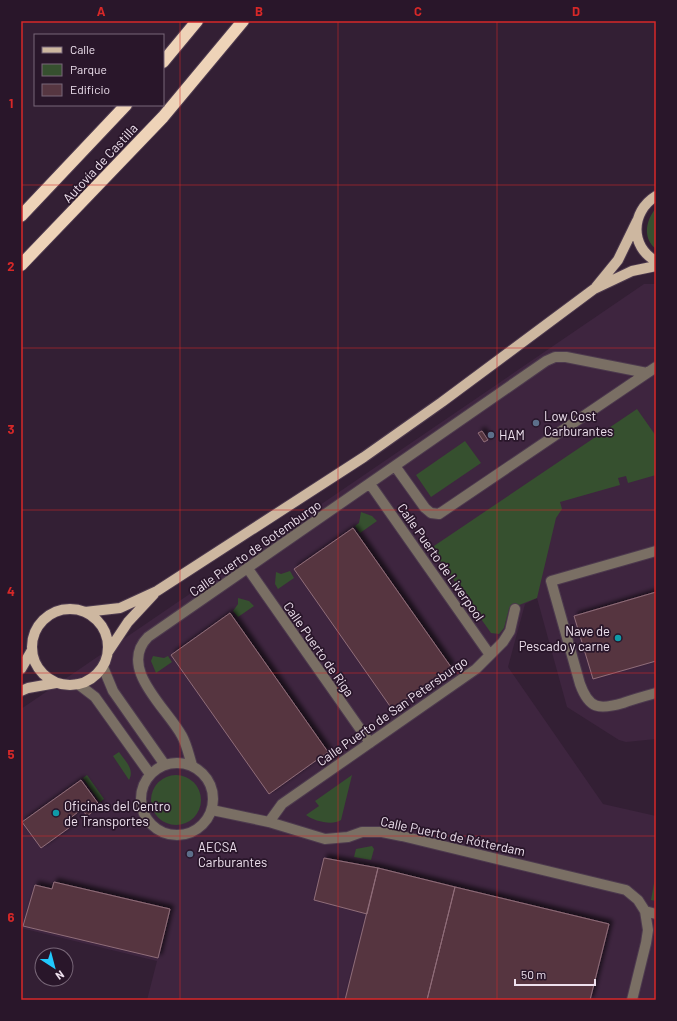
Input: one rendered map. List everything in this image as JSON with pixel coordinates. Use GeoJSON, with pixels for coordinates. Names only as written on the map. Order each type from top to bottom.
{"type":"FeatureCollection","features":[{"type":"Feature","properties":{"kind":"highway"},"geometry":{"type":"LineString","coordinates":[[164,61],[197,21]]}},
{"type":"Feature","properties":{"kind":"highway","name":"Autovía de Castilla"},"geometry":{"type":"LineString","coordinates":[[21,265],[163,117],[243,21]]}},
{"type":"Feature","properties":{"kind":"highway","name":"Autovía de Castilla"},"geometry":{"type":"LineString","coordinates":[[21,216],[125,106]]}},
{"type":"Feature","properties":{"kind":"main road"},"geometry":{"type":"LineString","coordinates":[[594,289],[618,260],[641,210],[656,196]]}},
{"type":"Feature","properties":{"kind":"main road"},"geometry":{"type":"LineString","coordinates":[[637,221],[636,234],[639,246],[647,256],[656,261]]}},
{"type":"Feature","properties":{"kind":"main road"},"geometry":{"type":"LineString","coordinates":[[21,669],[32,650],[34,635],[38,628],[42,622],[55,613],[70,609],[85,612],[120,608],[157,591],[364,457],[442,402],[594,289],[632,271],[656,266]]}},
{"type":"Feature","properties":{"kind":"main road"},"geometry":{"type":"LineString","coordinates":[[21,691],[28,688],[56,683],[67,685],[78,684],[92,678],[103,667],[108,652],[128,622],[157,591]]}},
{"type":"Feature","properties":{"kind":"main road"},"geometry":{"type":"LineString","coordinates":[[85,612],[98,622],[106,636],[108,652]]}},
{"type":"Feature","properties":{"kind":"main road"},"geometry":{"type":"LineString","coordinates":[[32,650],[36,664],[44,675],[56,683]]}},
{"type":"Feature","properties":{"kind":"street","name":"Calle Puerto de Gotemburgo"},"geometry":{"type":"LineString","coordinates":[[192,765],[182,736],[139,671],[137,656],[143,643],[148,637],[546,361],[555,357],[566,357],[652,370]]}},
{"type":"Feature","properties":{"kind":"street","name":"Calle Puerto de Gotemburgo"},"geometry":{"type":"LineString","coordinates":[[395,466],[425,508],[431,513],[439,514],[652,370]]}},
{"type":"Feature","properties":{"kind":"street","name":"Calle Puerto de Liverpool"},"geometry":{"type":"LineString","coordinates":[[370,484],[490,655]]}},
{"type":"Feature","properties":{"kind":"street"},"geometry":{"type":"LineString","coordinates":[[656,551],[551,581],[584,696],[592,704],[606,708],[656,693]]}},
{"type":"Feature","properties":{"kind":"street","name":"Calle Puerto de Riga"},"geometry":{"type":"LineString","coordinates":[[248,569],[370,743]]}},
{"type":"Feature","properties":{"kind":"street","name":"Calle Puerto de San Petersburgo"},"geometry":{"type":"LineString","coordinates":[[269,822],[282,804],[476,669],[503,642],[510,631],[515,609]]}},
{"type":"Feature","properties":{"kind":"street"},"geometry":{"type":"LineString","coordinates":[[103,667],[113,691],[165,764]]}},
{"type":"Feature","properties":{"kind":"street"},"geometry":{"type":"LineString","coordinates":[[78,684],[95,697],[150,774]]}},
{"type":"Feature","properties":{"kind":"street"},"geometry":{"type":"LineString","coordinates":[[174,762],[192,765],[204,773],[211,784],[214,797],[212,810],[207,820],[198,830],[186,835],[172,835],[160,831],[150,823],[143,812],[141,799],[143,786],[150,774],[165,764],[174,762]]}},
{"type":"Feature","properties":{"kind":"street","name":"Calle Puerto de Rótterdam"},"geometry":{"type":"LineString","coordinates":[[212,810],[269,822],[325,839],[348,837],[362,832],[382,832],[614,886],[626,890],[638,900],[645,912]]}},
{"type":"Feature","properties":{"kind":"street"},"geometry":{"type":"LineString","coordinates":[[632,1000],[648,930],[645,912],[656,914]]}},
{"type":"Feature","properties":{"kind":"shaded area"},"geometry":{"type":"Polygon","coordinates":[[[644,284],[656,284],[656,739],[626,742],[619,740],[567,707],[537,598],[525,604],[508,667],[603,804],[656,816],[656,1000],[147,1000],[157,961],[21,928],[21,709],[644,284]]]}},
{"type":"Feature","properties":{"kind":"green space"},"geometry":{"type":"Polygon","coordinates":[[[656,208],[656,249],[649,240],[647,229],[650,218],[656,208]]]}},
{"type":"Feature","properties":{"kind":"green space"},"geometry":{"type":"Polygon","coordinates":[[[637,409],[656,436],[656,475],[628,483],[626,476],[618,478],[620,485],[560,502],[562,509],[556,518],[537,598],[509,609],[504,628],[499,634],[491,633],[431,548],[637,409]]]}},
{"type":"Feature","properties":{"kind":"green space"},"geometry":{"type":"Polygon","coordinates":[[[465,441],[481,463],[431,497],[416,475],[465,441]]]}},
{"type":"Feature","properties":{"kind":"green space"},"geometry":{"type":"Polygon","coordinates":[[[361,512],[372,516],[377,521],[360,533],[355,526],[359,523],[361,512]]]}},
{"type":"Feature","properties":{"kind":"green space"},"geometry":{"type":"Polygon","coordinates":[[[290,571],[294,578],[278,589],[275,584],[276,572],[281,574],[290,571]]]}},
{"type":"Feature","properties":{"kind":"green space"},"geometry":{"type":"Polygon","coordinates":[[[238,598],[249,601],[254,606],[238,617],[233,611],[238,604],[238,598]]]}},
{"type":"Feature","properties":{"kind":"green space"},"geometry":{"type":"Polygon","coordinates":[[[153,656],[164,658],[168,656],[172,662],[156,673],[151,661],[153,656]]]}},
{"type":"Feature","properties":{"kind":"green space"},"geometry":{"type":"Polygon","coordinates":[[[119,752],[130,769],[131,776],[129,780],[113,756],[119,752]]]}},
{"type":"Feature","properties":{"kind":"green space"},"geometry":{"type":"Polygon","coordinates":[[[87,775],[104,799],[100,802],[83,778],[87,775]]]}},
{"type":"Feature","properties":{"kind":"green space"},"geometry":{"type":"Polygon","coordinates":[[[171,775],[181,775],[194,782],[201,795],[201,805],[194,818],[181,825],[171,825],[162,821],[155,814],[151,805],[151,795],[155,786],[162,779],[171,775]]]}},
{"type":"Feature","properties":{"kind":"green space"},"geometry":{"type":"Polygon","coordinates":[[[352,775],[341,820],[328,823],[306,815],[319,806],[315,801],[352,775]]]}},
{"type":"Feature","properties":{"kind":"green space"},"geometry":{"type":"Polygon","coordinates":[[[372,846],[374,849],[371,860],[354,857],[356,849],[372,846]]]}},
{"type":"Feature","properties":{"kind":"green space"},"geometry":{"type":"Polygon","coordinates":[[[656,872],[656,901],[651,900],[656,872]]]}},
{"type":"Feature","properties":{"kind":"building"},"geometry":{"type":"Polygon","coordinates":[[[482,431],[488,440],[484,442],[478,433],[482,431]]]}},
{"type":"Feature","properties":{"kind":"building"},"geometry":{"type":"Polygon","coordinates":[[[353,528],[451,667],[392,709],[294,569],[353,528]]]}},
{"type":"Feature","properties":{"kind":"building","name":"Nave de Pescado y carne"},"geometry":{"type":"Polygon","coordinates":[[[656,592],[656,661],[593,679],[574,616],[656,592]]]}},
{"type":"Feature","properties":{"kind":"building"},"geometry":{"type":"Polygon","coordinates":[[[230,613],[328,752],[269,794],[171,655],[230,613]]]}},
{"type":"Feature","properties":{"kind":"building","name":"Oficinas del Centro de Transportes"},"geometry":{"type":"Polygon","coordinates":[[[81,780],[100,806],[87,816],[82,809],[69,819],[73,825],[41,848],[22,822],[81,780]]]}},
{"type":"Feature","properties":{"kind":"building"},"geometry":{"type":"Polygon","coordinates":[[[324,858],[378,868],[367,914],[314,900],[324,858]]]}},
{"type":"Feature","properties":{"kind":"building"},"geometry":{"type":"Polygon","coordinates":[[[378,868],[455,887],[427,1000],[345,1000],[378,868]]]}},
{"type":"Feature","properties":{"kind":"building"},"geometry":{"type":"Polygon","coordinates":[[[54,882],[170,909],[158,958],[23,926],[35,885],[52,889],[54,882]]]}},
{"type":"Feature","properties":{"kind":"building"},"geometry":{"type":"Polygon","coordinates":[[[455,887],[609,924],[590,1000],[427,1000],[455,887]]]}},
{"type":"Feature","properties":{"kind":"place","name":"Low Cost Carburantes"},"geometry":{"type":"Point","coordinates":[536,423]}},
{"type":"Feature","properties":{"kind":"place","name":"HAM"},"geometry":{"type":"Point","coordinates":[491,435]}},
{"type":"Feature","properties":{"kind":"place","name":"Nave de Pescado y carne"},"geometry":{"type":"Point","coordinates":[618,638]}},
{"type":"Feature","properties":{"kind":"place","name":"Oficinas del Centro de Transportes"},"geometry":{"type":"Point","coordinates":[56,813]}},
{"type":"Feature","properties":{"kind":"place","name":"AECSA Carburantes"},"geometry":{"type":"Point","coordinates":[190,854]}}]}
